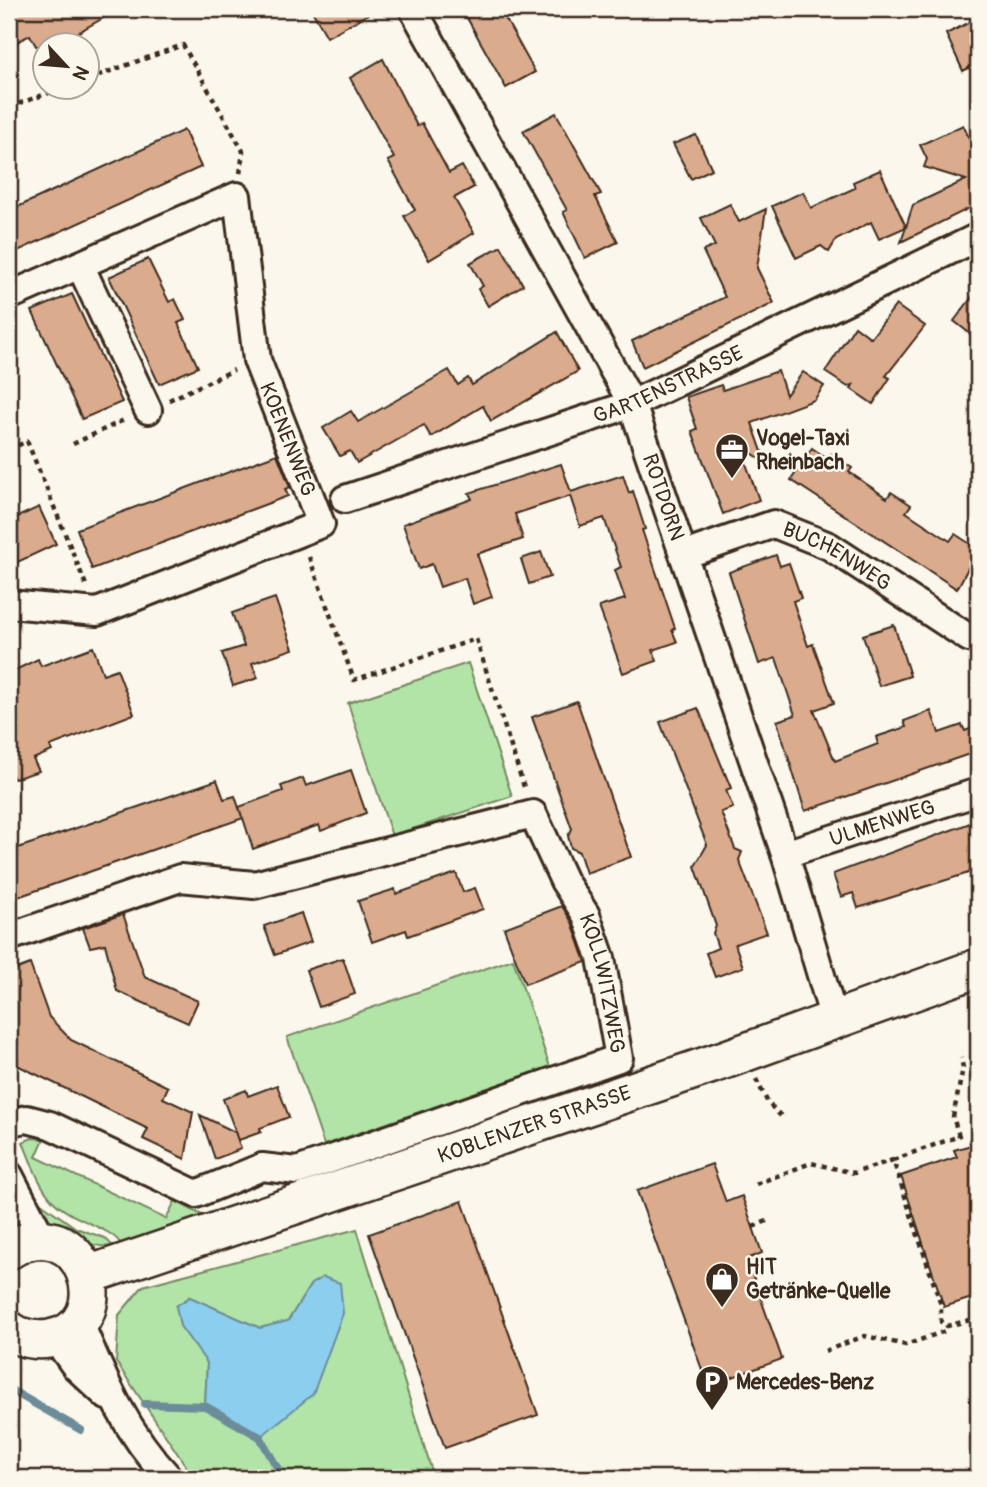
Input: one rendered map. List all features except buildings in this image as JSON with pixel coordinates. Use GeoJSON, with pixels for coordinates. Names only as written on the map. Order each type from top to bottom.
{"type":"FeatureCollection","features":[{"type":"Feature","properties":{"kind":"street","name":"ROTDORN"},"geometry":{"type":"LineString","coordinates":[[413,9],[632,404],[785,854],[834,1019]]}},
{"type":"Feature","properties":{"kind":"street"},"geometry":{"type":"LineString","coordinates":[[9,296],[237,196]]}},
{"type":"Feature","properties":{"kind":"street","name":"KOENENWEG"},"geometry":{"type":"LineString","coordinates":[[9,604],[97,612],[321,524],[257,360],[237,196]]}},
{"type":"Feature","properties":{"kind":"street","name":"GARTENSTRASSE"},"geometry":{"type":"LineString","coordinates":[[345,499],[632,404],[978,236]]}},
{"type":"Feature","properties":{"kind":"street"},"geometry":{"type":"LineString","coordinates":[[80,265],[148,410]]}},
{"type":"Feature","properties":{"kind":"street","name":"BUCHENWEG"},"geometry":{"type":"LineString","coordinates":[[684,555],[774,524],[829,546],[969,638],[978,640]]}},
{"type":"Feature","properties":{"kind":"street","name":"ULMENWEG"},"geometry":{"type":"LineString","coordinates":[[785,854],[978,792]]}},
{"type":"Feature","properties":{"kind":"street","name":"KOLLWITZWEG"},"geometry":{"type":"LineString","coordinates":[[9,937],[180,878],[254,885],[533,814],[564,881],[586,915],[601,958],[619,1058],[298,1171],[262,1167],[196,1194],[50,1125],[27,1119],[9,1122]]}},
{"type":"Feature","properties":{"kind":"street","name":"KOBLENZER STRASSE"},"geometry":{"type":"LineString","coordinates":[[88,1275],[724,1060],[978,968]]}},
{"type":"Feature","properties":{"kind":"street"},"geometry":{"type":"LineString","coordinates":[[9,1175],[26,1245],[71,1251],[88,1275],[89,1299],[67,1329],[25,1339],[9,1329]]}},
{"type":"Feature","properties":{"kind":"street"},"geometry":{"type":"LineString","coordinates":[[67,1329],[75,1366],[112,1401],[127,1426],[169,1478]]}},
{"type":"Feature","properties":{"kind":"path"},"geometry":{"type":"LineString","coordinates":[[102,74],[183,46],[243,151],[237,196]]}},
{"type":"Feature","properties":{"kind":"path"},"geometry":{"type":"LineString","coordinates":[[9,107],[32,99]]}},
{"type":"Feature","properties":{"kind":"path"},"geometry":{"type":"LineString","coordinates":[[9,450],[27,441],[97,612]]}},
{"type":"Feature","properties":{"kind":"path"},"geometry":{"type":"LineString","coordinates":[[300,533],[354,680],[477,639],[523,783]]}},
{"type":"Feature","properties":{"kind":"path"},"geometry":{"type":"LineString","coordinates":[[756,1184],[811,1163],[854,1173],[959,1136],[953,1117],[963,1069],[961,1058]]}},
{"type":"Feature","properties":{"kind":"path"},"geometry":{"type":"LineString","coordinates":[[768,1103],[785,1119]]}},
{"type":"Feature","properties":{"kind":"path"},"geometry":{"type":"LineString","coordinates":[[893,1160],[941,1306],[941,1322],[947,1326],[978,1318]]}},
{"type":"Feature","properties":{"kind":"path"},"geometry":{"type":"LineString","coordinates":[[753,1227],[769,1220]]}},
{"type":"Feature","properties":{"kind":"path"},"geometry":{"type":"LineString","coordinates":[[825,1351],[865,1336],[906,1345],[945,1331],[947,1326]]}},
{"type":"Feature","properties":{"kind":"green space"},"geometry":{"type":"Polygon","coordinates":[[[468,663],[512,796],[392,836],[348,703],[468,663]]]}},
{"type":"Feature","properties":{"kind":"green space"},"geometry":{"type":"Polygon","coordinates":[[[513,959],[550,1067],[324,1145],[287,1037],[513,959]]]}},
{"type":"Feature","properties":{"kind":"green space"},"geometry":{"type":"Polygon","coordinates":[[[32,1138],[44,1139],[36,1157],[166,1219],[175,1201],[202,1215],[204,1223],[121,1245],[110,1234],[61,1208],[48,1195],[39,1181],[23,1142],[32,1138]]]}},
{"type":"Feature","properties":{"kind":"green space"},"geometry":{"type":"Polygon","coordinates":[[[41,1203],[76,1228],[105,1238],[114,1247],[91,1244],[60,1229],[35,1205],[41,1203]]]}},
{"type":"Feature","properties":{"kind":"green space"},"geometry":{"type":"Polygon","coordinates":[[[357,1229],[434,1478],[202,1478],[186,1466],[116,1362],[119,1315],[143,1286],[357,1229]],[[311,1284],[288,1321],[260,1328],[189,1297],[207,1363],[205,1406],[260,1437],[311,1284]]]}},
{"type":"Feature","properties":{"kind":"water"},"geometry":{"type":"Polygon","coordinates":[[[323,1277],[340,1283],[343,1313],[313,1394],[260,1437],[205,1406],[207,1363],[180,1326],[176,1306],[190,1297],[260,1328],[288,1321],[311,1284],[323,1277]]]}},
{"type":"Feature","properties":{"kind":"waterway"},"geometry":{"type":"LineString","coordinates":[[9,1389],[81,1430]]}},
{"type":"Feature","properties":{"kind":"waterway"},"geometry":{"type":"LineString","coordinates":[[145,1404],[205,1406],[260,1437],[283,1478]]}},
{"type":"Feature","properties":{"kind":"place","name":"Vogel-Taxi Rheinbach"},"geometry":{"type":"Point","coordinates":[732,480]}},
{"type":"Feature","properties":{"kind":"place","name":"HIT Getränke-Quelle"},"geometry":{"type":"Point","coordinates":[722,1309]}},
{"type":"Feature","properties":{"kind":"place","name":"Mercedes-Benz"},"geometry":{"type":"Point","coordinates":[712,1412]}}]}
